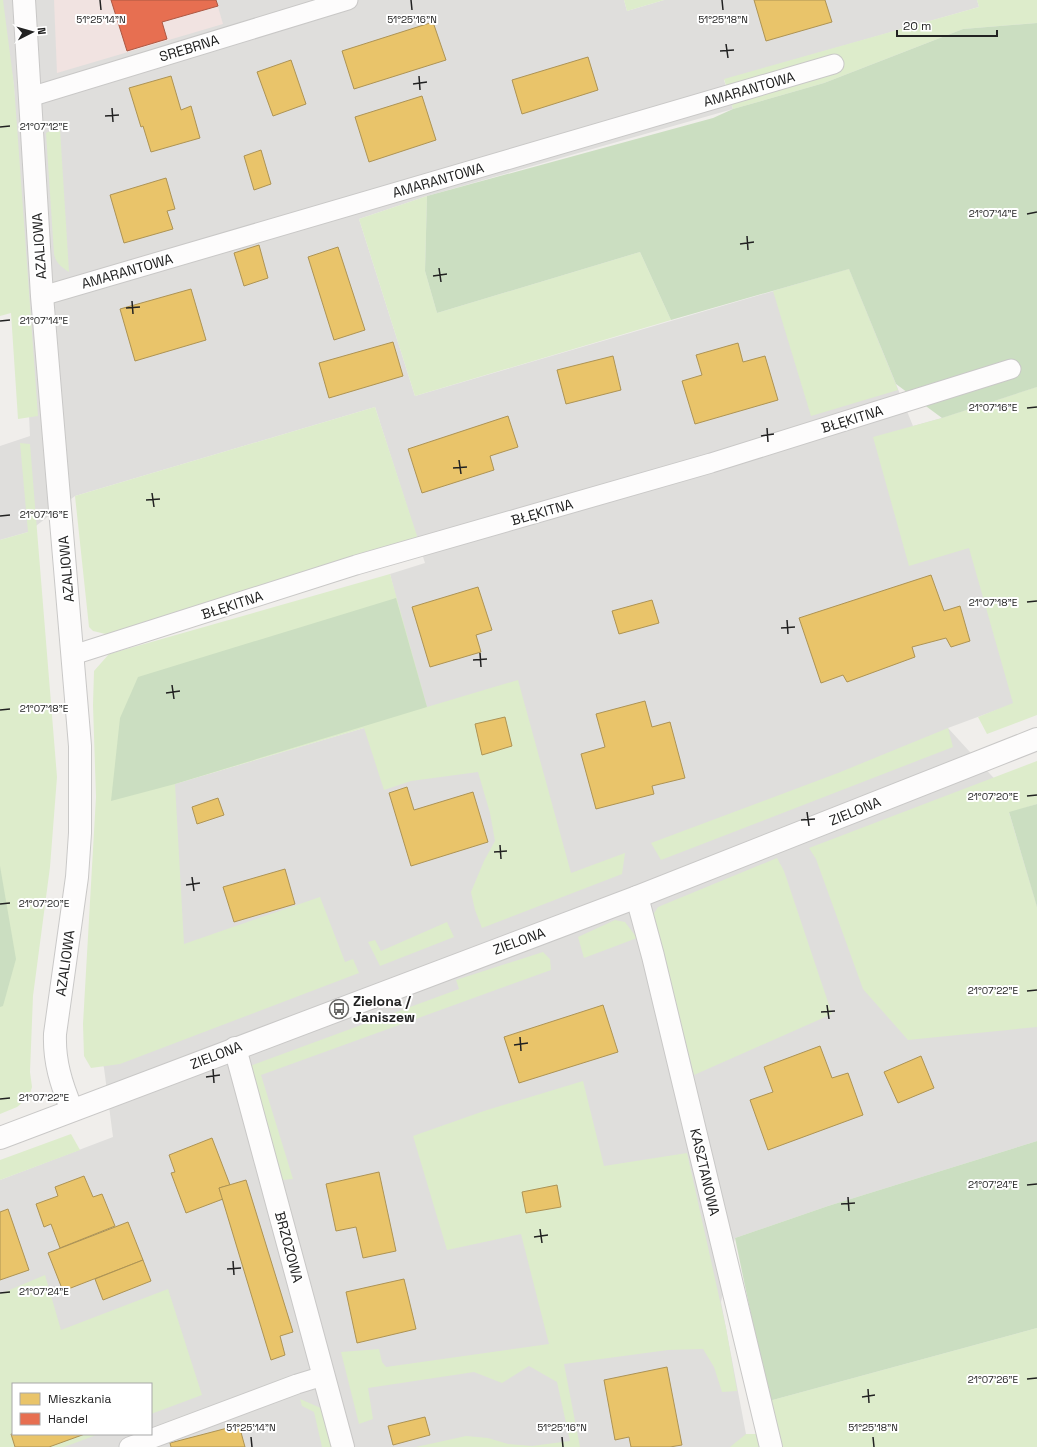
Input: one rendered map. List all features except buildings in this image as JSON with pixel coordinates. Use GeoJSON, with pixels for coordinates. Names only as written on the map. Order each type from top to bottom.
{"type":"FeatureCollection","features":[{"type":"Feature","properties":{"kind":"street","name":"AZALIOWA"},"geometry":{"type":"LineString","coordinates":[[24,0],[42,296],[80,746],[80,833],[77,877],[55,1034],[55,1054],[58,1073],[72,1110]]}},
{"type":"Feature","properties":{"kind":"street","name":"ZIELONA"},"geometry":{"type":"LineString","coordinates":[[0,1138],[235,1048],[637,898],[1037,740]]}},
{"type":"Feature","properties":{"kind":"street","name":"KASZTANOWA"},"geometry":{"type":"LineString","coordinates":[[637,898],[654,956],[771,1447]]}},
{"type":"Feature","properties":{"kind":"street","name":"BRZOZOWA"},"geometry":{"type":"LineString","coordinates":[[235,1048],[342,1447]]}},
{"type":"Feature","properties":{"kind":"lane","name":"SREBRNA"},"geometry":{"type":"LineString","coordinates":[[30,97],[348,0]]}},
{"type":"Feature","properties":{"kind":"lane","name":"AMARANTOWA"},"geometry":{"type":"LineString","coordinates":[[42,296],[834,64]]}},
{"type":"Feature","properties":{"kind":"lane","name":"BŁĘKITNA"},"geometry":{"type":"LineString","coordinates":[[73,655],[356,565],[711,463],[1011,369]]}},
{"type":"Feature","properties":{"kind":"lane"},"geometry":{"type":"LineString","coordinates":[[129,1447],[297,1384],[324,1376]]}},
{"type":"Feature","properties":{"kind":"shaded area"},"geometry":{"type":"Polygon","coordinates":[[[0,0],[624,0],[627,11],[664,0],[977,0],[979,7],[724,80],[733,109],[427,196],[359,219],[415,396],[849,269],[913,426],[1037,387],[1037,695],[948,728],[1001,786],[1037,907],[1037,1141],[828,1206],[735,1238],[721,1302],[746,1434],[763,1447],[0,1447],[0,1180],[113,1137],[104,1068],[100,1054],[175,784],[364,728],[396,598],[390,574],[425,563],[375,407],[75,496],[28,532],[0,540],[0,446],[30,436],[14,86],[0,0]]]}},
{"type":"Feature","properties":{"kind":"shaded area"},"geometry":{"type":"Polygon","coordinates":[[[54,0],[216,0],[223,24],[57,73],[54,0]]]}},
{"type":"Feature","properties":{"kind":"green space"},"geometry":{"type":"Polygon","coordinates":[[[0,0],[3,0],[14,85],[38,416],[18,419],[11,313],[0,316],[0,0]]]}},
{"type":"Feature","properties":{"kind":"green space"},"geometry":{"type":"Polygon","coordinates":[[[624,0],[664,0],[627,11],[624,0]]]}},
{"type":"Feature","properties":{"kind":"green space"},"geometry":{"type":"Polygon","coordinates":[[[977,0],[1037,0],[1037,23],[963,29],[824,83],[733,109],[724,79],[979,7],[977,0]]]}},
{"type":"Feature","properties":{"kind":"green space"},"geometry":{"type":"Polygon","coordinates":[[[1037,23],[1037,387],[942,418],[896,384],[849,269],[671,320],[640,252],[437,313],[425,271],[427,196],[713,118],[733,109],[824,83],[963,29],[1037,23]]]}},
{"type":"Feature","properties":{"kind":"green space"},"geometry":{"type":"Polygon","coordinates":[[[60,129],[69,272],[59,264],[54,254],[46,133],[60,129]]]}},
{"type":"Feature","properties":{"kind":"green space"},"geometry":{"type":"Polygon","coordinates":[[[427,196],[425,271],[437,313],[640,252],[671,320],[415,396],[359,219],[427,196]]]}},
{"type":"Feature","properties":{"kind":"green space"},"geometry":{"type":"Polygon","coordinates":[[[849,269],[898,390],[811,416],[773,291],[849,269]]]}},
{"type":"Feature","properties":{"kind":"green space"},"geometry":{"type":"Polygon","coordinates":[[[1037,387],[1037,715],[987,734],[978,717],[1013,703],[969,548],[909,566],[873,437],[942,418],[1037,387]]]}},
{"type":"Feature","properties":{"kind":"green space"},"geometry":{"type":"Polygon","coordinates":[[[375,407],[418,539],[110,635],[93,631],[89,627],[75,496],[375,407]]]}},
{"type":"Feature","properties":{"kind":"green space"},"geometry":{"type":"Polygon","coordinates":[[[20,443],[30,444],[57,777],[50,867],[33,996],[30,1072],[32,1087],[29,1097],[17,1107],[0,1114],[0,540],[28,532],[20,443]]]}},
{"type":"Feature","properties":{"kind":"green space"},"geometry":{"type":"Polygon","coordinates":[[[390,574],[427,707],[518,680],[571,873],[625,853],[622,874],[482,928],[475,910],[471,892],[484,861],[495,841],[490,813],[478,772],[411,781],[384,790],[364,728],[175,784],[184,944],[320,897],[345,962],[353,959],[359,973],[120,1064],[91,1068],[84,1056],[83,1024],[96,797],[93,705],[94,671],[109,654],[390,574]]]}},
{"type":"Feature","properties":{"kind":"green space"},"geometry":{"type":"Polygon","coordinates":[[[396,598],[427,707],[175,784],[111,801],[120,718],[138,677],[396,598]]]}},
{"type":"Feature","properties":{"kind":"green space"},"geometry":{"type":"Polygon","coordinates":[[[948,728],[953,747],[661,860],[651,843],[838,773],[948,728]]]}},
{"type":"Feature","properties":{"kind":"green space"},"geometry":{"type":"Polygon","coordinates":[[[1037,761],[1037,804],[1009,813],[1037,907],[1037,1027],[908,1040],[863,989],[816,859],[809,848],[1037,761]]]}},
{"type":"Feature","properties":{"kind":"green space"},"geometry":{"type":"Polygon","coordinates":[[[1037,804],[1037,907],[1009,812],[1037,804]]]}},
{"type":"Feature","properties":{"kind":"green space"},"geometry":{"type":"Polygon","coordinates":[[[777,858],[784,871],[832,1014],[694,1075],[653,915],[658,907],[777,858]]]}},
{"type":"Feature","properties":{"kind":"green space"},"geometry":{"type":"Polygon","coordinates":[[[0,866],[16,959],[3,1006],[0,1007],[0,866]]]}},
{"type":"Feature","properties":{"kind":"green space"},"geometry":{"type":"Polygon","coordinates":[[[615,920],[625,922],[637,938],[584,958],[578,937],[615,920]]]}},
{"type":"Feature","properties":{"kind":"green space"},"geometry":{"type":"Polygon","coordinates":[[[447,922],[454,937],[380,966],[368,942],[375,940],[381,951],[447,922]]]}},
{"type":"Feature","properties":{"kind":"green space"},"geometry":{"type":"Polygon","coordinates":[[[543,952],[550,959],[551,970],[261,1075],[293,1179],[282,1180],[250,1066],[459,989],[456,980],[543,952]]]}},
{"type":"Feature","properties":{"kind":"green space"},"geometry":{"type":"Polygon","coordinates":[[[583,1081],[604,1166],[687,1153],[726,1328],[737,1391],[722,1392],[714,1367],[703,1349],[668,1350],[564,1364],[580,1447],[416,1447],[466,1436],[488,1438],[508,1444],[532,1446],[570,1441],[557,1382],[529,1366],[502,1383],[474,1372],[368,1388],[373,1419],[359,1424],[341,1352],[379,1349],[382,1362],[386,1367],[549,1344],[521,1234],[447,1250],[413,1136],[484,1111],[583,1081]]]}},
{"type":"Feature","properties":{"kind":"green space"},"geometry":{"type":"Polygon","coordinates":[[[71,1134],[80,1150],[0,1180],[0,1160],[71,1134]]]}},
{"type":"Feature","properties":{"kind":"green space"},"geometry":{"type":"Polygon","coordinates":[[[1037,1141],[1037,1328],[769,1401],[735,1238],[828,1206],[1037,1141]]]}},
{"type":"Feature","properties":{"kind":"green space"},"geometry":{"type":"Polygon","coordinates":[[[45,1275],[61,1330],[168,1289],[202,1395],[152,1414],[152,1383],[12,1383],[12,1435],[96,1435],[64,1447],[0,1447],[0,1294],[45,1275]]]}},
{"type":"Feature","properties":{"kind":"green space"},"geometry":{"type":"Polygon","coordinates":[[[1037,1328],[1037,1447],[783,1447],[769,1401],[1037,1328]]]}},
{"type":"Feature","properties":{"kind":"green space"},"geometry":{"type":"Polygon","coordinates":[[[300,1399],[323,1409],[333,1447],[322,1447],[314,1412],[302,1406],[300,1399]]]}},
{"type":"Feature","properties":{"kind":"green space"},"geometry":{"type":"Polygon","coordinates":[[[746,1434],[760,1434],[763,1447],[730,1447],[746,1434]]]}},
{"type":"Feature","properties":{"kind":"place","name":"Zielona / Janiszew"},"geometry":{"type":"Point","coordinates":[339,1009]}}]}
